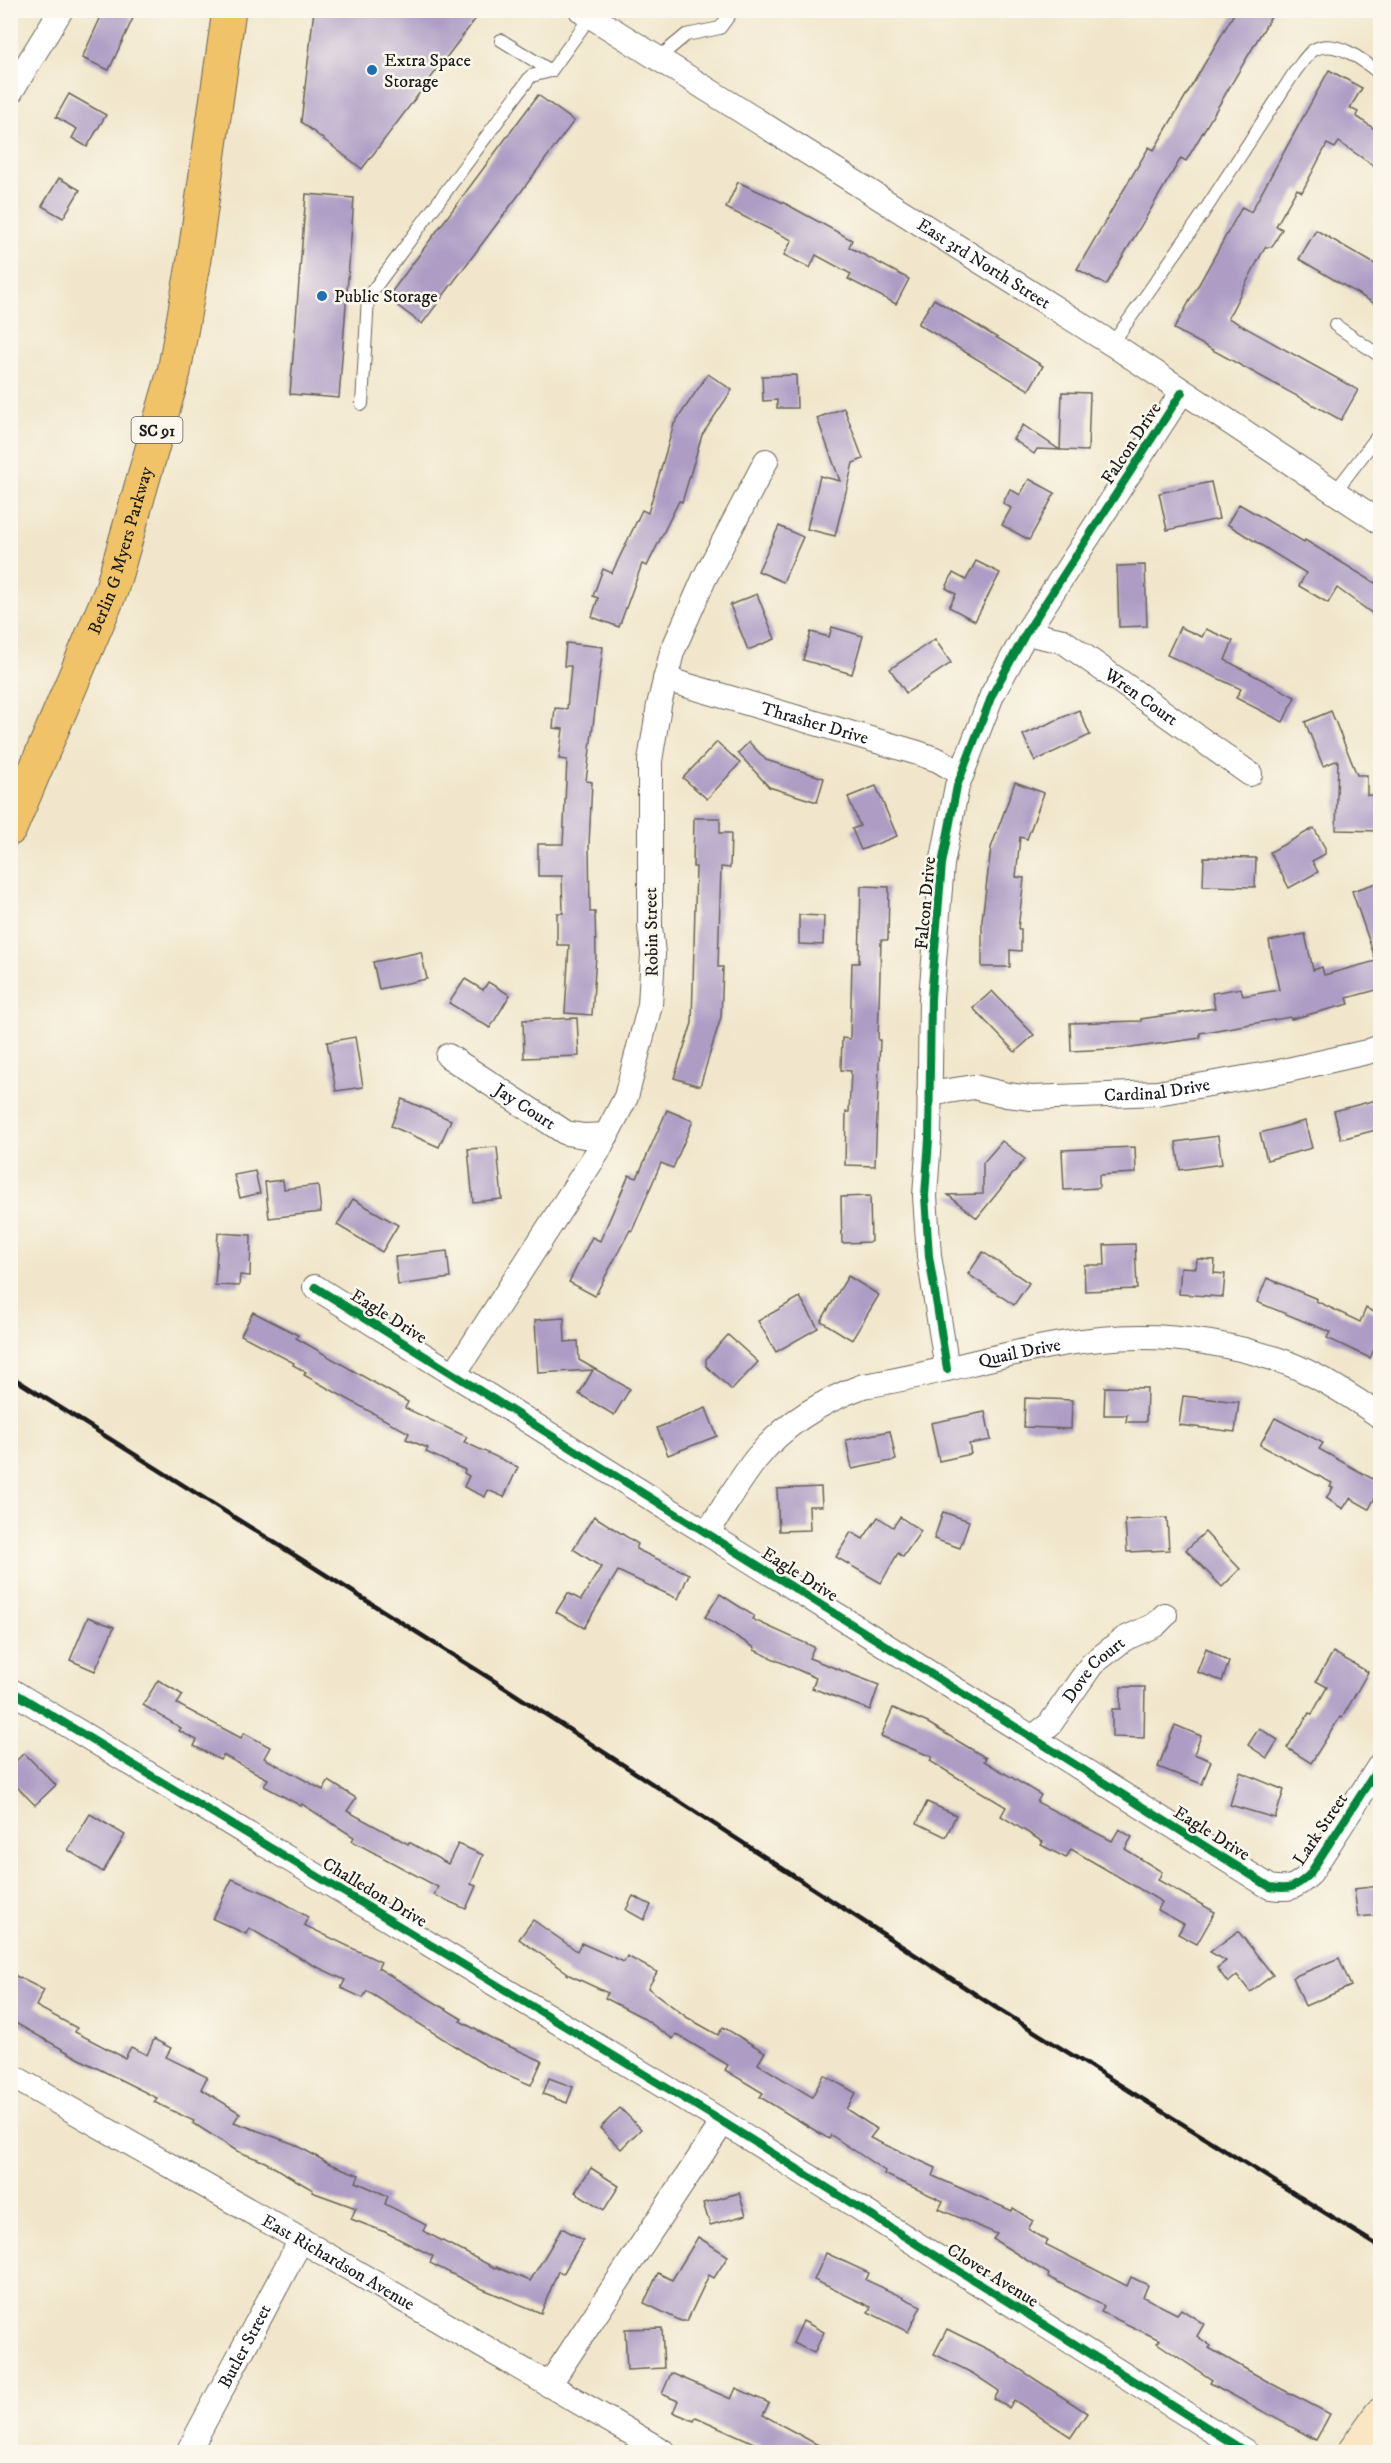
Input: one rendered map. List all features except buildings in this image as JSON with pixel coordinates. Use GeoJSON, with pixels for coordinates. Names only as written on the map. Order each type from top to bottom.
{"type":"FeatureCollection","features":[{"type":"Feature","properties":{"kind":"main road","name":"Berlin G Myers Parkway"},"geometry":{"type":"LineString","coordinates":[[10,829],[111,591],[174,372],[197,236],[229,10]]}},
{"type":"Feature","properties":{"kind":"street"},"geometry":{"type":"LineString","coordinates":[[10,93],[61,10]]}},
{"type":"Feature","properties":{"kind":"street","name":"East 3rd North Street"},"geometry":{"type":"LineString","coordinates":[[585,12],[1112,344],[1380,522]]}},
{"type":"Feature","properties":{"kind":"street","name":"Falcon Drive"},"geometry":{"type":"LineString","coordinates":[[947,1370],[929,1256],[925,1196],[929,1139],[932,998],[942,864],[962,774],[992,695],[1026,633],[1182,392]]}},
{"type":"Feature","properties":{"kind":"street","name":"Robin Street"},"geometry":{"type":"LineString","coordinates":[[454,1374],[607,1135],[626,1097],[650,1005],[652,954],[650,761],[665,679],[672,652],[704,579],[766,461]]}},
{"type":"Feature","properties":{"kind":"street","name":"Wren Court"},"geometry":{"type":"LineString","coordinates":[[1026,633],[1063,640],[1250,774]]}},
{"type":"Feature","properties":{"kind":"street","name":"Thrasher Drive"},"geometry":{"type":"LineString","coordinates":[[665,679],[918,753],[938,760],[962,774]]}},
{"type":"Feature","properties":{"kind":"street","name":"Cardinal Drive"},"geometry":{"type":"LineString","coordinates":[[929,1094],[974,1088],[1032,1098],[1157,1093],[1279,1072],[1380,1047]]}},
{"type":"Feature","properties":{"kind":"street","name":"Jay Court"},"geometry":{"type":"LineString","coordinates":[[448,1056],[566,1133],[584,1136],[607,1135]]}},
{"type":"Feature","properties":{"kind":"street","name":"Eagle Drive"},"geometry":{"type":"LineString","coordinates":[[315,1287],[1270,1887]]}},
{"type":"Feature","properties":{"kind":"street","name":"Quail Drive"},"geometry":{"type":"LineString","coordinates":[[707,1533],[755,1460],[790,1425],[811,1410],[839,1395],[863,1386],[1036,1350],[1101,1339],[1179,1337],[1277,1359],[1299,1368],[1380,1416]]}},
{"type":"Feature","properties":{"kind":"street","name":"Dove Court"},"geometry":{"type":"LineString","coordinates":[[1032,1738],[1050,1724],[1092,1664],[1125,1639],[1155,1625],[1165,1615]]}},
{"type":"Feature","properties":{"kind":"street","name":"Challedon Drive"},"geometry":{"type":"LineString","coordinates":[[10,1690],[723,2122]]}},
{"type":"Feature","properties":{"kind":"street","name":"Lark Street"},"geometry":{"type":"LineString","coordinates":[[1270,1887],[1286,1889],[1299,1884],[1309,1875],[1373,1793],[1380,1765]]}},
{"type":"Feature","properties":{"kind":"street","name":"East Richardson Avenue"},"geometry":{"type":"LineString","coordinates":[[10,2075],[301,2240],[664,2452]]}},
{"type":"Feature","properties":{"kind":"street"},"geometry":{"type":"LineString","coordinates":[[549,2385],[723,2122]]}},
{"type":"Feature","properties":{"kind":"street","name":"Clover Avenue"},"geometry":{"type":"LineString","coordinates":[[723,2122],[1246,2452]]}},
{"type":"Feature","properties":{"kind":"street","name":"Butler Street"},"geometry":{"type":"LineString","coordinates":[[188,2452],[301,2240]]}},
{"type":"Feature","properties":{"kind":"street"},"geometry":{"type":"LineString","coordinates":[[1354,2452],[1380,2415]]}},
{"type":"Feature","properties":{"kind":"lane"},"geometry":{"type":"LineString","coordinates":[[657,59],[686,35],[720,28],[733,10]]}},
{"type":"Feature","properties":{"kind":"lane"},"geometry":{"type":"LineString","coordinates":[[362,404],[368,297],[531,76],[551,71],[585,12]]}},
{"type":"Feature","properties":{"kind":"lane"},"geometry":{"type":"LineString","coordinates":[[501,40],[551,71]]}},
{"type":"Feature","properties":{"kind":"lane"},"geometry":{"type":"LineString","coordinates":[[1112,344],[1198,221],[1296,70],[1311,52],[1322,47],[1333,47],[1365,62],[1380,74]]}},
{"type":"Feature","properties":{"kind":"lane"},"geometry":{"type":"LineString","coordinates":[[1335,325],[1380,356]]}},
{"type":"Feature","properties":{"kind":"lane"},"geometry":{"type":"LineString","coordinates":[[1334,493],[1380,433]]}},
{"type":"Feature","properties":{"kind":"railway"},"geometry":{"type":"LineString","coordinates":[[10,1376],[499,1684],[995,2007],[1380,2247]]}},
{"type":"Feature","properties":{"kind":"cycle path"},"geometry":{"type":"LineString","coordinates":[[947,1369],[929,1256],[925,1196],[929,1139],[931,998],[942,864],[957,786],[992,695],[1026,633],[1182,392]]}},
{"type":"Feature","properties":{"kind":"cycle path"},"geometry":{"type":"LineString","coordinates":[[315,1287],[1270,1887],[1291,1887],[1309,1875],[1380,1765]]}},
{"type":"Feature","properties":{"kind":"cycle path"},"geometry":{"type":"LineString","coordinates":[[10,1690],[723,2122],[1246,2452]]}},
{"type":"Feature","properties":{"kind":"place","name":"Extra Space Storage"},"geometry":{"type":"Point","coordinates":[372,70]}},
{"type":"Feature","properties":{"kind":"place","name":"Public Storage"},"geometry":{"type":"Point","coordinates":[322,296]}}]}
